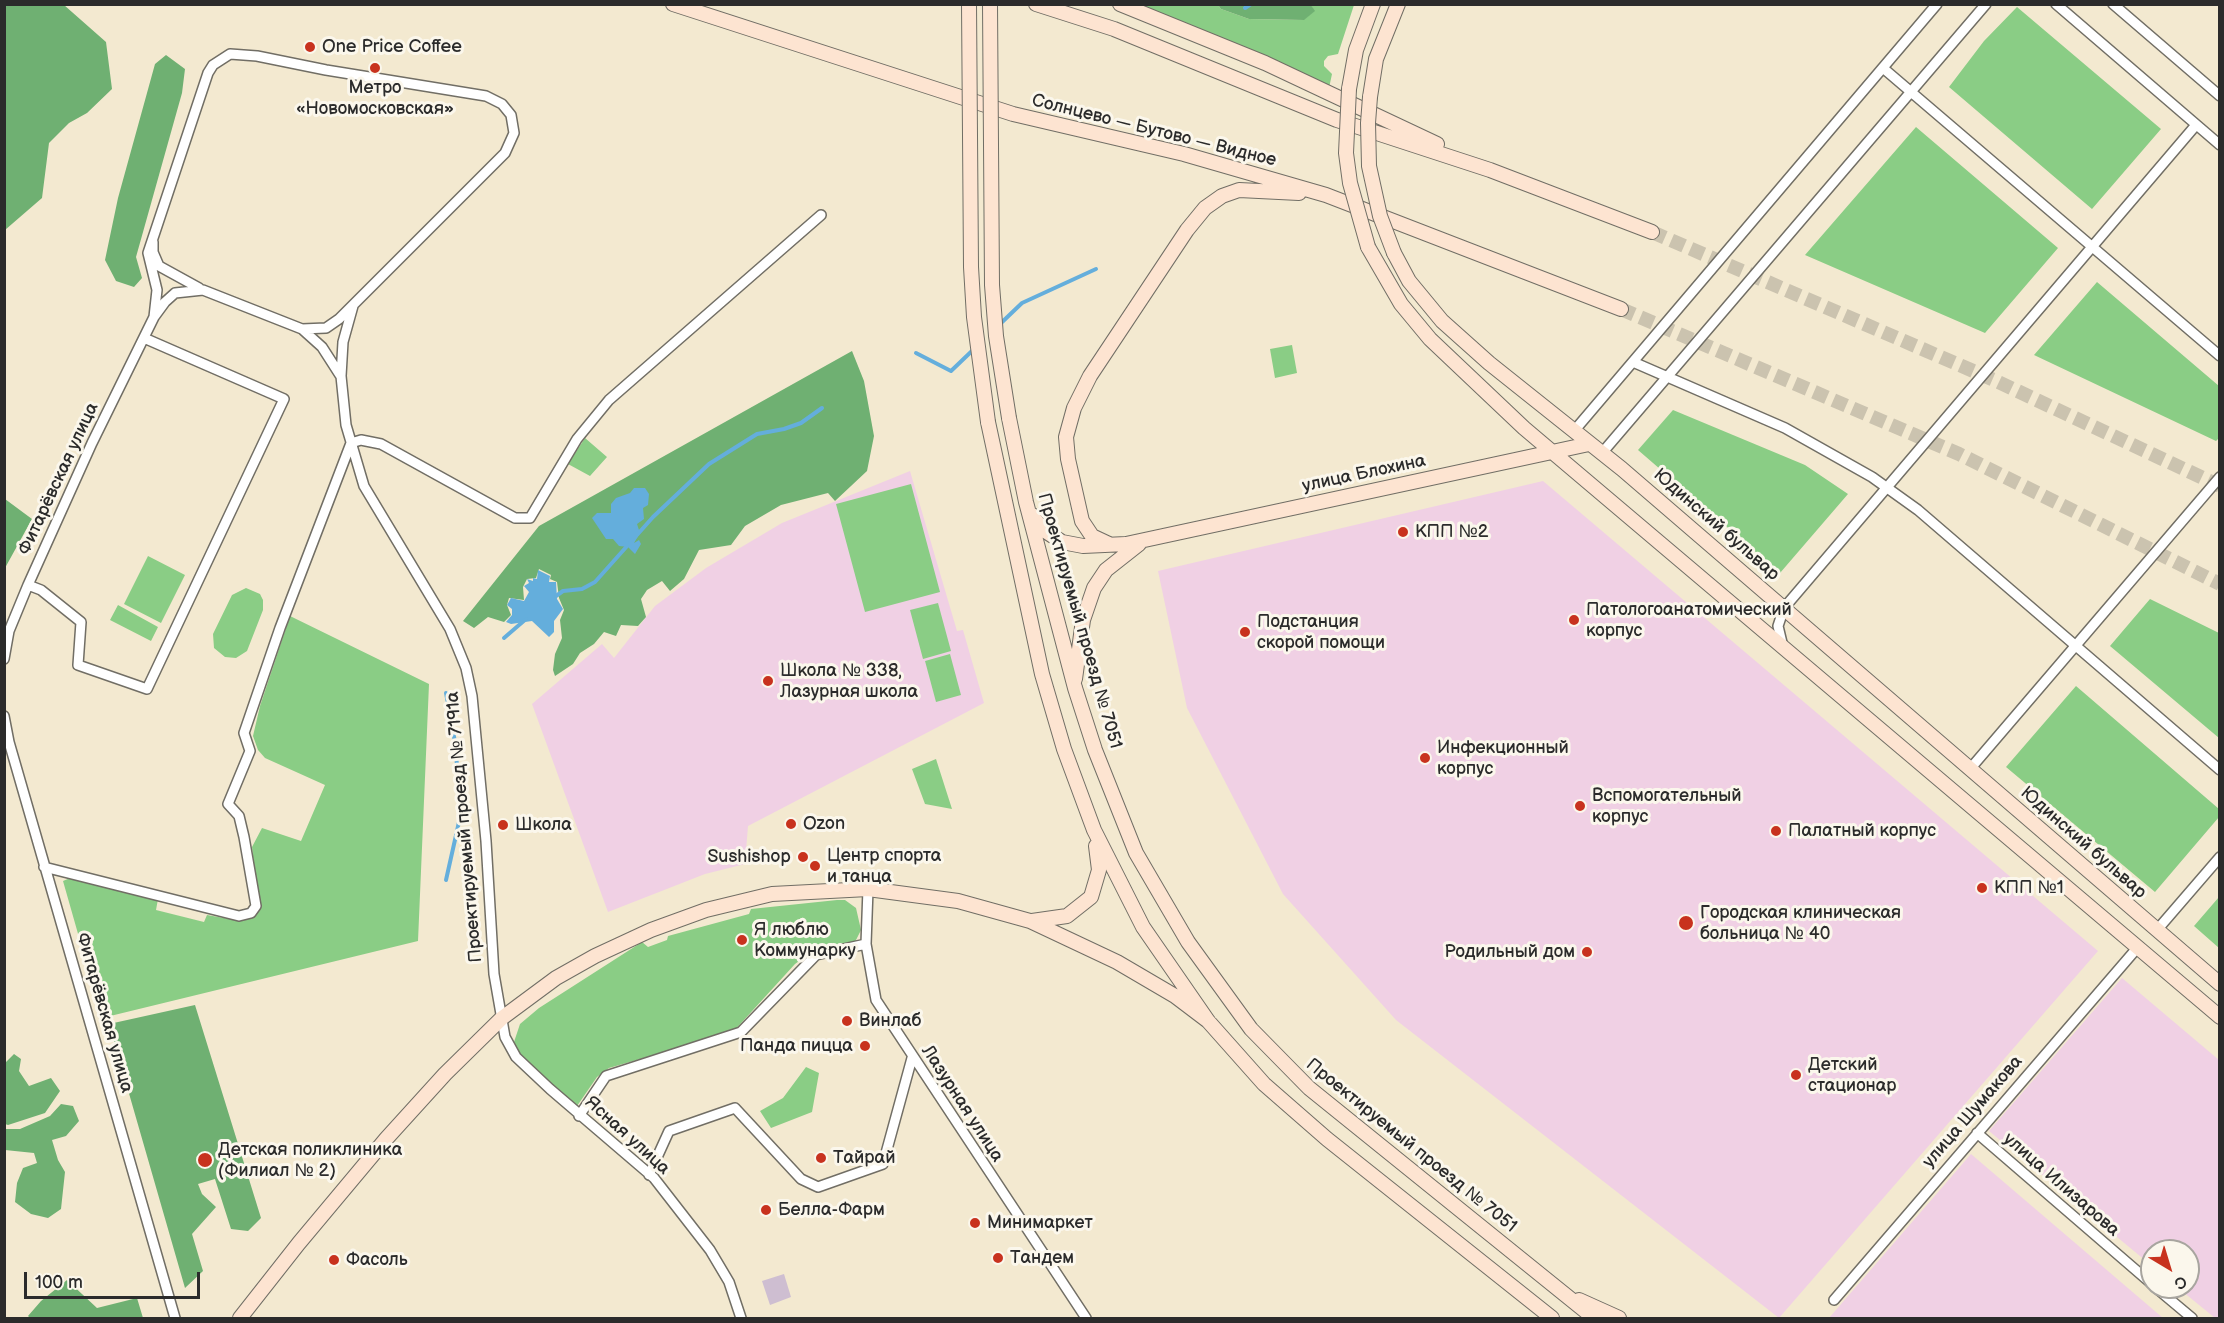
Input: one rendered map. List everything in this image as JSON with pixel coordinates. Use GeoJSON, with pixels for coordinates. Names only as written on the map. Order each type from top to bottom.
{"type":"FeatureCollection","features":[{"type":"Feature","properties":{"kind":"street","name":"Солнцево — Бутово — Видное"},"geometry":{"type":"LineString","coordinates":[[673,4],[1013,114],[1184,154],[1326,195],[1621,309]]}},
{"type":"Feature","properties":{"kind":"street"},"geometry":{"type":"LineString","coordinates":[[969,4],[971,277],[978,358],[988,422],[1042,674],[1064,749],[1094,830],[1143,927],[1208,1021],[1243,1062],[1291,1108],[1552,1318]]}},
{"type":"Feature","properties":{"kind":"street","name":"Проектируемый проезд № 7051"},"geometry":{"type":"LineString","coordinates":[[990,4],[992,285],[996,336],[1009,418],[1026,502],[1075,688],[1110,792],[1136,853],[1188,942],[1251,1029],[1309,1088],[1345,1120],[1594,1318]]}},
{"type":"Feature","properties":{"kind":"street"},"geometry":{"type":"LineString","coordinates":[[1036,4],[1114,30],[1337,120],[1490,170],[1652,232]]}},
{"type":"Feature","properties":{"kind":"street"},"geometry":{"type":"LineString","coordinates":[[1120,4],[1265,63],[1490,170]]}},
{"type":"Feature","properties":{"kind":"street"},"geometry":{"type":"LineString","coordinates":[[1372,4],[1356,50],[1348,88],[1346,142],[1350,183],[1368,247],[1401,304],[1430,339],[1524,428],[2220,1017]]}},
{"type":"Feature","properties":{"kind":"street","name":"Юдинский бульвар"},"geometry":{"type":"LineString","coordinates":[[1398,4],[1376,59],[1368,123],[1369,166],[1380,216],[1394,253],[1409,281],[1442,321],[1489,363],[1602,453],[1784,608],[2220,984]]}},
{"type":"Feature","properties":{"kind":"street"},"geometry":{"type":"LineString","coordinates":[[1574,431],[1937,4]]}},
{"type":"Feature","properties":{"kind":"street"},"geometry":{"type":"LineString","coordinates":[[1602,453],[1986,4]]}},
{"type":"Feature","properties":{"kind":"street"},"geometry":{"type":"LineString","coordinates":[[2056,4],[2220,145]]}},
{"type":"Feature","properties":{"kind":"street"},"geometry":{"type":"LineString","coordinates":[[2113,4],[2220,96]]}},
{"type":"Feature","properties":{"kind":"street"},"geometry":{"type":"LineString","coordinates":[[152,234],[153,252],[159,266],[202,290],[302,329],[326,328],[353,305],[511,146],[514,133],[513,120],[497,101],[464,92],[326,70],[241,53],[225,56],[217,61],[208,73],[152,234],[148,253],[157,290],[154,317]]}},
{"type":"Feature","properties":{"kind":"street"},"geometry":{"type":"LineString","coordinates":[[1883,68],[2220,356]]}},
{"type":"Feature","properties":{"kind":"street"},"geometry":{"type":"LineString","coordinates":[[1783,647],[1778,626],[1784,608],[2196,125]]}},
{"type":"Feature","properties":{"kind":"street"},"geometry":{"type":"LineString","coordinates":[[1111,545],[1092,536],[1082,521],[1068,459],[1066,438],[1074,408],[1090,376],[1187,230],[1205,208],[1222,196],[1239,190],[1326,195]]}},
{"type":"Feature","properties":{"kind":"street"},"geometry":{"type":"LineString","coordinates":[[44,867],[239,916],[253,911],[256,906],[244,837],[238,816],[228,804],[250,751],[244,733],[280,628],[351,443],[362,440],[381,444],[515,518],[530,518],[577,439],[609,400],[821,215]]}},
{"type":"Feature","properties":{"kind":"street"},"geometry":{"type":"LineString","coordinates":[[154,317],[175,293],[202,290]]}},
{"type":"Feature","properties":{"kind":"street","name":"Проектируемый проезд № 7191а"},"geometry":{"type":"LineString","coordinates":[[353,305],[344,342],[341,376],[346,425],[364,486],[450,629],[466,668],[472,696],[486,842],[494,974],[502,1018]]}},
{"type":"Feature","properties":{"kind":"street","name":"Фитарёвская улица"},"geometry":{"type":"LineString","coordinates":[[4,659],[9,631],[28,585],[92,443],[154,317]]}},
{"type":"Feature","properties":{"kind":"street","name":"Проектируемый проезд № 7191а"},"geometry":{"type":"LineString","coordinates":[[302,329],[322,347],[341,376]]}},
{"type":"Feature","properties":{"kind":"street"},"geometry":{"type":"LineString","coordinates":[[28,585],[41,590],[81,622],[78,665],[147,689],[284,399],[144,338]]}},
{"type":"Feature","properties":{"kind":"street"},"geometry":{"type":"LineString","coordinates":[[1633,362],[1819,445],[1887,488],[1918,510],[2220,770]]}},
{"type":"Feature","properties":{"kind":"street","name":"улица Блохина"},"geometry":{"type":"LineString","coordinates":[[1147,541],[1589,444]]}},
{"type":"Feature","properties":{"kind":"street"},"geometry":{"type":"LineString","coordinates":[[1970,769],[2220,477]]}},
{"type":"Feature","properties":{"kind":"street"},"geometry":{"type":"LineString","coordinates":[[1026,502],[1042,529],[1062,542],[1083,546],[1147,541]]}},
{"type":"Feature","properties":{"kind":"street"},"geometry":{"type":"LineString","coordinates":[[1075,688],[1083,620],[1094,588],[1106,570],[1122,556],[1147,541]]}},
{"type":"Feature","properties":{"kind":"street","name":"Фитарёвская улица"},"geometry":{"type":"LineString","coordinates":[[4,716],[9,742],[44,867],[175,1318]]}},
{"type":"Feature","properties":{"kind":"street"},"geometry":{"type":"LineString","coordinates":[[1030,921],[1068,916],[1091,897],[1099,870],[1094,830]]}},
{"type":"Feature","properties":{"kind":"street"},"geometry":{"type":"LineString","coordinates":[[2157,930],[2220,857]]}},
{"type":"Feature","properties":{"kind":"street"},"geometry":{"type":"LineString","coordinates":[[240,1318],[386,1139],[445,1074],[502,1018],[556,978],[595,956],[651,930],[706,910],[772,894],[867,889],[958,902],[1030,921],[1145,977],[1208,1021]]}},
{"type":"Feature","properties":{"kind":"street","name":"Лазурная улица"},"geometry":{"type":"LineString","coordinates":[[867,889],[866,945],[876,1000],[912,1058],[1086,1318]]}},
{"type":"Feature","properties":{"kind":"street"},"geometry":{"type":"LineString","coordinates":[[579,1116],[606,1076],[741,1032],[816,955],[866,945]]}},
{"type":"Feature","properties":{"kind":"street","name":"улица Шумакова"},"geometry":{"type":"LineString","coordinates":[[1834,1300],[2138,947]]}},
{"type":"Feature","properties":{"kind":"street","name":"Ясная улица"},"geometry":{"type":"LineString","coordinates":[[502,1018],[505,1037],[516,1057],[579,1116],[649,1175],[710,1250],[729,1282],[741,1318]]}},
{"type":"Feature","properties":{"kind":"street"},"geometry":{"type":"LineString","coordinates":[[649,1175],[669,1131],[735,1108],[801,1179],[818,1187],[883,1164],[912,1058]]}},
{"type":"Feature","properties":{"kind":"street","name":"улица Илизарова"},"geometry":{"type":"LineString","coordinates":[[1977,1133],[2140,1274]]}},
{"type":"Feature","properties":{"kind":"street"},"geometry":{"type":"LineString","coordinates":[[1561,1292],[1619,1318]]}},
{"type":"Feature","properties":{"kind":"street","name":"улица Илизарова"},"geometry":{"type":"LineString","coordinates":[[2169,1299],[2192,1318]]}},
{"type":"Feature","properties":{"kind":"shaded area","name":"Школа № 338, Лазурная школа"},"geometry":{"type":"Polygon","coordinates":[[[910,471],[957,631],[963,630],[984,703],[748,826],[745,864],[705,874],[608,912],[532,704],[602,644],[614,658],[655,606],[706,568],[782,523],[910,471]]]}},
{"type":"Feature","properties":{"kind":"shaded area","name":"Городская клиническая больница № 40"},"geometry":{"type":"Polygon","coordinates":[[[1543,481],[2098,951],[1779,1318],[1396,1020],[1283,894],[1187,708],[1158,571],[1543,481]]]}},
{"type":"Feature","properties":{"kind":"shaded area"},"geometry":{"type":"Polygon","coordinates":[[[2122,978],[2219,1060],[2219,1318],[2215,1318],[2192,1299],[2200,1299],[2200,1239],[2140,1239],[2140,1256],[1989,1131],[2122,978]]]}},
{"type":"Feature","properties":{"kind":"shaded area"},"geometry":{"type":"Polygon","coordinates":[[[1971,1154],[2163,1318],[1829,1318],[1971,1154]]]}},
{"type":"Feature","properties":{"kind":"shaded area"},"geometry":{"type":"Polygon","coordinates":[[[784,1274],[791,1297],[770,1305],[762,1281],[784,1274]]]}},
{"type":"Feature","properties":{"kind":"green space"},"geometry":{"type":"Polygon","coordinates":[[[5,4],[64,5],[106,42],[112,89],[87,113],[69,123],[49,143],[42,198],[5,230],[5,4]]]}},
{"type":"Feature","properties":{"kind":"green space"},"geometry":{"type":"Polygon","coordinates":[[[1136,5],[1218,5],[1221,9],[1249,19],[1303,20],[1314,11],[1311,5],[1354,5],[1338,54],[1328,56],[1324,61],[1324,66],[1332,74],[1329,88],[1136,5]]]}},
{"type":"Feature","properties":{"kind":"green space"},"geometry":{"type":"Polygon","coordinates":[[[1218,5],[1311,5],[1315,11],[1304,20],[1249,19],[1221,9],[1218,5]]]}},
{"type":"Feature","properties":{"kind":"green space"},"geometry":{"type":"Polygon","coordinates":[[[2017,7],[2161,129],[2092,209],[1949,87],[1984,41],[2017,7]]]}},
{"type":"Feature","properties":{"kind":"green space"},"geometry":{"type":"Polygon","coordinates":[[[166,55],[185,69],[182,93],[136,257],[142,278],[134,287],[116,281],[105,260],[118,198],[155,64],[166,55]]]}},
{"type":"Feature","properties":{"kind":"green space"},"geometry":{"type":"Polygon","coordinates":[[[1916,127],[2058,248],[1985,333],[1805,255],[1916,127]]]}},
{"type":"Feature","properties":{"kind":"green space"},"geometry":{"type":"Polygon","coordinates":[[[2097,282],[2219,386],[2219,438],[2216,441],[2034,355],[2097,282]]]}},
{"type":"Feature","properties":{"kind":"green space"},"geometry":{"type":"Polygon","coordinates":[[[1292,345],[1297,373],[1275,378],[1270,349],[1292,345]]]}},
{"type":"Feature","properties":{"kind":"green space"},"geometry":{"type":"Polygon","coordinates":[[[852,351],[864,381],[874,436],[867,471],[835,501],[828,493],[781,505],[745,526],[731,545],[699,550],[684,579],[670,591],[662,581],[647,590],[641,599],[646,617],[638,626],[621,625],[616,636],[604,632],[594,644],[580,653],[573,664],[555,676],[553,670],[555,654],[562,638],[560,620],[564,610],[559,598],[557,582],[550,579],[551,575],[539,569],[536,578],[527,579],[523,587],[524,600],[509,598],[507,605],[511,615],[504,622],[488,617],[474,628],[463,621],[539,526],[852,351]]]}},
{"type":"Feature","properties":{"kind":"green space"},"geometry":{"type":"Polygon","coordinates":[[[1673,410],[1805,465],[1848,494],[1780,573],[1638,450],[1673,410]]]}},
{"type":"Feature","properties":{"kind":"green space"},"geometry":{"type":"Polygon","coordinates":[[[585,438],[607,457],[590,476],[568,464],[585,438]]]}},
{"type":"Feature","properties":{"kind":"green space"},"geometry":{"type":"Polygon","coordinates":[[[911,484],[940,592],[865,612],[836,504],[911,484]]]}},
{"type":"Feature","properties":{"kind":"green space"},"geometry":{"type":"Polygon","coordinates":[[[5,499],[32,519],[5,568],[5,499]]]}},
{"type":"Feature","properties":{"kind":"green space"},"geometry":{"type":"Polygon","coordinates":[[[148,556],[185,575],[161,623],[124,604],[148,556]]]}},
{"type":"Feature","properties":{"kind":"green space"},"geometry":{"type":"Polygon","coordinates":[[[246,588],[260,594],[263,600],[263,610],[247,651],[236,658],[225,657],[214,648],[213,634],[232,595],[246,588]]]}},
{"type":"Feature","properties":{"kind":"green space"},"geometry":{"type":"Polygon","coordinates":[[[2150,599],[2219,633],[2219,738],[2110,646],[2150,599]]]}},
{"type":"Feature","properties":{"kind":"green space"},"geometry":{"type":"Polygon","coordinates":[[[938,603],[951,651],[923,659],[910,610],[938,603]]]}},
{"type":"Feature","properties":{"kind":"green space"},"geometry":{"type":"Polygon","coordinates":[[[118,605],[158,627],[151,641],[110,620],[118,605]]]}},
{"type":"Feature","properties":{"kind":"green space"},"geometry":{"type":"Polygon","coordinates":[[[290,616],[429,684],[418,941],[102,1018],[63,881],[70,878],[86,880],[158,899],[156,910],[204,922],[207,915],[241,921],[248,918],[258,907],[252,847],[262,828],[301,841],[325,785],[265,758],[258,750],[253,736],[260,706],[290,616]]]}},
{"type":"Feature","properties":{"kind":"green space"},"geometry":{"type":"Polygon","coordinates":[[[950,654],[961,695],[936,702],[925,661],[950,654]]]}},
{"type":"Feature","properties":{"kind":"green space"},"geometry":{"type":"Polygon","coordinates":[[[2076,686],[2219,809],[2219,817],[2155,892],[2006,767],[2076,686]]]}},
{"type":"Feature","properties":{"kind":"green space"},"geometry":{"type":"Polygon","coordinates":[[[936,759],[952,809],[925,804],[912,769],[936,759]]]}},
{"type":"Feature","properties":{"kind":"green space"},"geometry":{"type":"Polygon","coordinates":[[[2219,897],[2219,948],[2194,926],[2219,897]]]}},
{"type":"Feature","properties":{"kind":"green space"},"geometry":{"type":"Polygon","coordinates":[[[845,900],[856,908],[861,930],[855,942],[820,946],[795,964],[733,1032],[609,1068],[597,1077],[575,1109],[516,1051],[514,1042],[520,1024],[539,1008],[642,942],[648,947],[667,940],[668,936],[749,914],[751,909],[845,900]]]}},
{"type":"Feature","properties":{"kind":"green space"},"geometry":{"type":"Polygon","coordinates":[[[195,1005],[261,1218],[248,1231],[231,1229],[215,1179],[198,1184],[202,1194],[216,1207],[192,1234],[203,1271],[185,1288],[109,1024],[195,1005]]]}},
{"type":"Feature","properties":{"kind":"green space"},"geometry":{"type":"Polygon","coordinates":[[[14,1054],[21,1059],[19,1071],[29,1086],[51,1078],[60,1091],[45,1113],[8,1125],[5,1124],[5,1063],[14,1054]]]}},
{"type":"Feature","properties":{"kind":"green space"},"geometry":{"type":"Polygon","coordinates":[[[806,1067],[819,1073],[812,1112],[771,1128],[760,1111],[783,1098],[806,1067]]]}},
{"type":"Feature","properties":{"kind":"green space"},"geometry":{"type":"Polygon","coordinates":[[[61,1104],[73,1106],[79,1121],[66,1136],[52,1140],[58,1160],[65,1172],[61,1209],[48,1218],[31,1214],[15,1202],[17,1183],[23,1168],[37,1163],[34,1153],[5,1150],[5,1129],[20,1129],[50,1116],[61,1104]]]}},
{"type":"Feature","properties":{"kind":"green space"},"geometry":{"type":"Polygon","coordinates":[[[67,1280],[97,1308],[137,1298],[143,1318],[30,1318],[28,1316],[41,1301],[67,1280]]]}},
{"type":"Feature","properties":{"kind":"water"},"geometry":{"type":"Polygon","coordinates":[[[634,488],[645,488],[649,494],[648,505],[643,508],[644,519],[637,524],[640,533],[634,543],[639,540],[641,544],[635,554],[628,547],[619,546],[613,539],[606,539],[592,518],[597,513],[611,513],[611,504],[616,498],[630,493],[634,488]]]}},
{"type":"Feature","properties":{"kind":"water"},"geometry":{"type":"Polygon","coordinates":[[[538,570],[550,576],[549,582],[556,582],[557,599],[563,609],[554,621],[554,632],[549,637],[532,621],[511,624],[506,622],[512,615],[512,609],[507,605],[511,598],[524,601],[529,592],[524,586],[529,583],[527,579],[533,581],[533,578],[537,579],[538,570]]]}},
{"type":"Feature","properties":{"kind":"waterway"},"geometry":{"type":"LineString","coordinates":[[1245,8],[1251,4]]}},
{"type":"Feature","properties":{"kind":"waterway"},"geometry":{"type":"LineString","coordinates":[[999,325],[1022,303],[1096,269]]}},
{"type":"Feature","properties":{"kind":"waterway"},"geometry":{"type":"LineString","coordinates":[[916,353],[951,371],[974,349]]}},
{"type":"Feature","properties":{"kind":"waterway"},"geometry":{"type":"LineString","coordinates":[[556,596],[563,591],[582,589],[595,582],[653,517],[709,464],[757,434],[801,423],[822,408]]}},
{"type":"Feature","properties":{"kind":"waterway"},"geometry":{"type":"LineString","coordinates":[[504,638],[526,619]]}},
{"type":"Feature","properties":{"kind":"waterway"},"geometry":{"type":"LineString","coordinates":[[446,693],[455,742],[461,813],[446,880]]}},
{"type":"Feature","properties":{"kind":"tunnel"},"geometry":{"type":"LineString","coordinates":[[1652,232],[1994,380],[2220,486]]}},
{"type":"Feature","properties":{"kind":"tunnel"},"geometry":{"type":"LineString","coordinates":[[1621,309],[1959,454],[2220,584]]}},
{"type":"Feature","properties":{"kind":"place","name":"One Price Coffee"},"geometry":{"type":"Point","coordinates":[310,47]}},
{"type":"Feature","properties":{"kind":"place","name":"Метро «Новомосковская»"},"geometry":{"type":"Point","coordinates":[375,68]}},
{"type":"Feature","properties":{"kind":"place","name":"КПП №2"},"geometry":{"type":"Point","coordinates":[1403,532]}},
{"type":"Feature","properties":{"kind":"place","name":"Патологоанатомический корпус"},"geometry":{"type":"Point","coordinates":[1574,620]}},
{"type":"Feature","properties":{"kind":"place","name":"Подстанция скорой помощи"},"geometry":{"type":"Point","coordinates":[1245,632]}},
{"type":"Feature","properties":{"kind":"place","name":"Школа № 338, Лазурная школа"},"geometry":{"type":"Point","coordinates":[768,681]}},
{"type":"Feature","properties":{"kind":"place","name":"Инфекционный корпус"},"geometry":{"type":"Point","coordinates":[1425,758]}},
{"type":"Feature","properties":{"kind":"place","name":"Вспомогательный корпус"},"geometry":{"type":"Point","coordinates":[1580,806]}},
{"type":"Feature","properties":{"kind":"place","name":"Ozon"},"geometry":{"type":"Point","coordinates":[791,824]}},
{"type":"Feature","properties":{"kind":"place","name":"Школа"},"geometry":{"type":"Point","coordinates":[503,825]}},
{"type":"Feature","properties":{"kind":"place","name":"Палатный корпус"},"geometry":{"type":"Point","coordinates":[1776,831]}},
{"type":"Feature","properties":{"kind":"place","name":"Sushishop"},"geometry":{"type":"Point","coordinates":[803,857]}},
{"type":"Feature","properties":{"kind":"place","name":"Центр спорта и танца"},"geometry":{"type":"Point","coordinates":[815,866]}},
{"type":"Feature","properties":{"kind":"place","name":"КПП №1"},"geometry":{"type":"Point","coordinates":[1982,888]}},
{"type":"Feature","properties":{"kind":"place","name":"Городская клиническая больница № 40"},"geometry":{"type":"Point","coordinates":[1686,923]}},
{"type":"Feature","properties":{"kind":"place","name":"Я люблю Коммунарку"},"geometry":{"type":"Point","coordinates":[742,940]}},
{"type":"Feature","properties":{"kind":"place","name":"Родильный дом"},"geometry":{"type":"Point","coordinates":[1587,952]}},
{"type":"Feature","properties":{"kind":"place","name":"Винлаб"},"geometry":{"type":"Point","coordinates":[847,1021]}},
{"type":"Feature","properties":{"kind":"place","name":"Панда пицца"},"geometry":{"type":"Point","coordinates":[865,1046]}},
{"type":"Feature","properties":{"kind":"place","name":"Детский стационар"},"geometry":{"type":"Point","coordinates":[1796,1075]}},
{"type":"Feature","properties":{"kind":"place","name":"Тайрай"},"geometry":{"type":"Point","coordinates":[821,1158]}},
{"type":"Feature","properties":{"kind":"place","name":"Детская поликлиника (Филиал № 2)"},"geometry":{"type":"Point","coordinates":[205,1160]}},
{"type":"Feature","properties":{"kind":"place","name":"Белла-Фарм"},"geometry":{"type":"Point","coordinates":[766,1210]}},
{"type":"Feature","properties":{"kind":"place","name":"Минимаркет"},"geometry":{"type":"Point","coordinates":[975,1223]}},
{"type":"Feature","properties":{"kind":"place","name":"Тандем"},"geometry":{"type":"Point","coordinates":[998,1258]}},
{"type":"Feature","properties":{"kind":"place","name":"Фасоль"},"geometry":{"type":"Point","coordinates":[334,1260]}}]}
